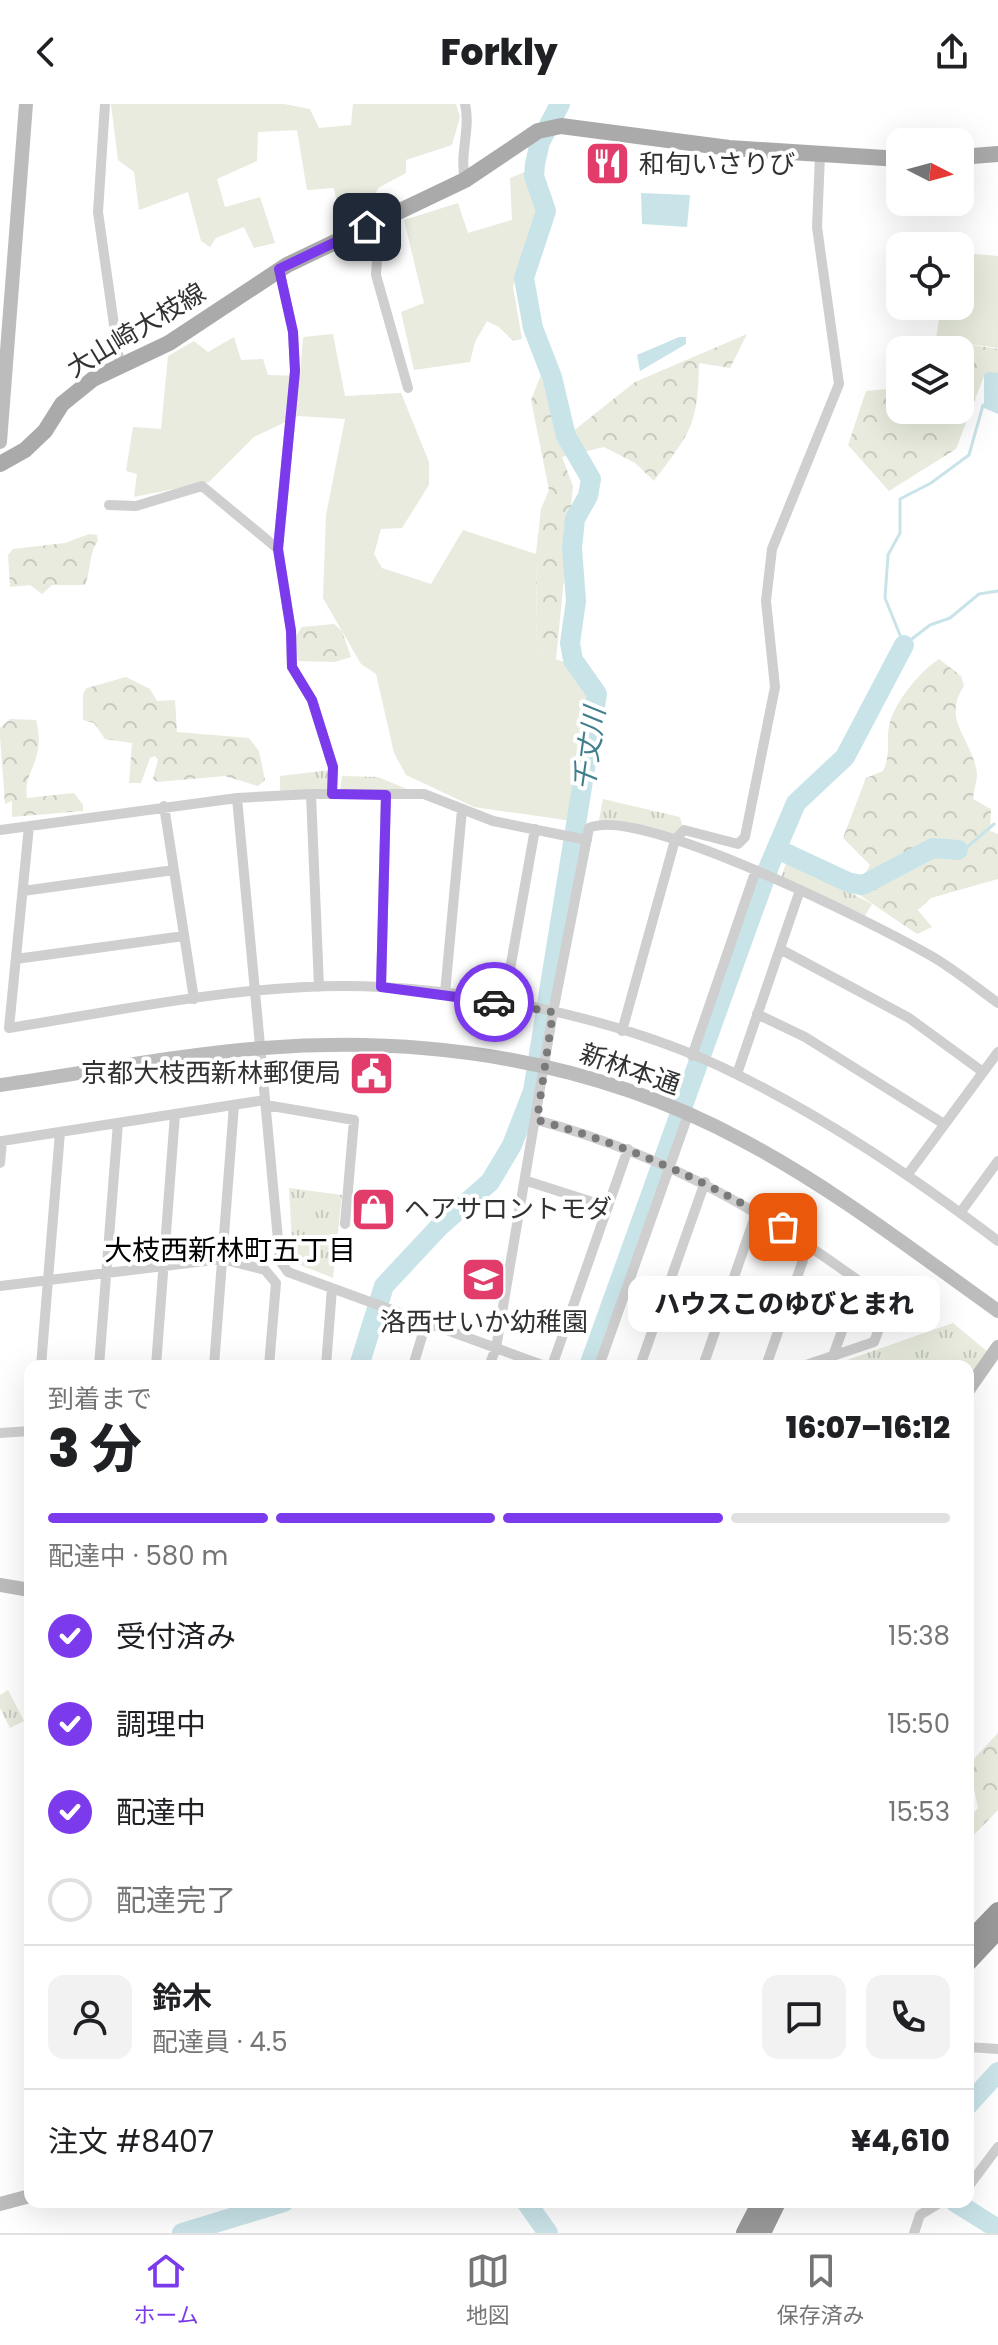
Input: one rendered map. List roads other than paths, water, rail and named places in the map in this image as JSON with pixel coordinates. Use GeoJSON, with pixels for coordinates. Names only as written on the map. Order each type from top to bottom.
{"type":"FeatureCollection","features":[{"type":"Feature","properties":{"kind":"highway"},"geometry":{"type":"LineString","coordinates":[[974,1936],[998,1911]]}},
{"type":"Feature","properties":{"kind":"highway"},"geometry":{"type":"LineString","coordinates":[[974,1956],[998,1930]]}},
{"type":"Feature","properties":{"kind":"highway"},"geometry":{"type":"LineString","coordinates":[[745,2233],[758,2208]]}},
{"type":"Feature","properties":{"kind":"highway"},"geometry":{"type":"LineString","coordinates":[[762,2233],[774,2208]]}},
{"type":"Feature","properties":{"kind":"main road","name":"大山崎大枝線"},"geometry":{"type":"LineString","coordinates":[[0,464],[25,450],[45,431],[62,404],[93,379],[169,343],[279,269],[465,180],[538,131],[561,126],[729,148],[886,158]]}},
{"type":"Feature","properties":{"kind":"main road"},"geometry":{"type":"LineString","coordinates":[[974,156],[998,154]]}},
{"type":"Feature","properties":{"kind":"street"},"geometry":{"type":"LineString","coordinates":[[0,442],[26,104]]}},
{"type":"Feature","properties":{"kind":"street"},"geometry":{"type":"LineString","coordinates":[[105,104],[98,212],[120,367]]}},
{"type":"Feature","properties":{"kind":"street"},"geometry":{"type":"LineString","coordinates":[[465,104],[467,125],[461,161],[465,180]]}},
{"type":"Feature","properties":{"kind":"street"},"geometry":{"type":"LineString","coordinates":[[622,1031],[675,840],[684,830],[738,844],[745,837],[775,687],[766,601],[772,549],[839,384],[817,227],[820,155]]}},
{"type":"Feature","properties":{"kind":"street"},"geometry":{"type":"LineString","coordinates":[[367,227],[408,388]]}},
{"type":"Feature","properties":{"kind":"street"},"geometry":{"type":"LineString","coordinates":[[279,269],[293,332],[295,371],[278,549],[291,631],[292,667],[312,700],[333,767],[332,794]]}},
{"type":"Feature","properties":{"kind":"street"},"geometry":{"type":"LineString","coordinates":[[109,505],[136,506],[202,486],[278,549]]}},
{"type":"Feature","properties":{"kind":"street"},"geometry":{"type":"LineString","coordinates":[[0,830],[237,798],[311,794],[424,794],[493,821],[587,840]]}},
{"type":"Feature","properties":{"kind":"street"},"geometry":{"type":"LineString","coordinates":[[311,794],[319,987]]}},
{"type":"Feature","properties":{"kind":"street"},"geometry":{"type":"LineString","coordinates":[[381,987],[386,795]]}},
{"type":"Feature","properties":{"kind":"street"},"geometry":{"type":"LineString","coordinates":[[237,798],[280,1261],[288,1272],[529,1360]]}},
{"type":"Feature","properties":{"kind":"street"},"geometry":{"type":"LineString","coordinates":[[164,806],[194,999]]}},
{"type":"Feature","properties":{"kind":"street"},"geometry":{"type":"LineString","coordinates":[[445,993],[462,810]]}},
{"type":"Feature","properties":{"kind":"street"},"geometry":{"type":"LineString","coordinates":[[491,1360],[527,1181],[553,1012],[589,828],[601,822],[675,840],[756,870],[935,958],[998,1003]]}},
{"type":"Feature","properties":{"kind":"street"},"geometry":{"type":"LineString","coordinates":[[29,826],[9,1028],[194,999],[319,987],[381,987],[445,993],[553,1012],[622,1031],[737,1074],[908,1174],[998,1241]]}},
{"type":"Feature","properties":{"kind":"street"},"geometry":{"type":"LineString","coordinates":[[504,1003],[535,829]]}},
{"type":"Feature","properties":{"kind":"street"},"geometry":{"type":"LineString","coordinates":[[23,891],[174,870]]}},
{"type":"Feature","properties":{"kind":"street"},"geometry":{"type":"LineString","coordinates":[[692,1056],[756,870]]}},
{"type":"Feature","properties":{"kind":"street"},"geometry":{"type":"LineString","coordinates":[[737,1074],[800,890]]}},
{"type":"Feature","properties":{"kind":"street"},"geometry":{"type":"LineString","coordinates":[[16,959],[184,936]]}},
{"type":"Feature","properties":{"kind":"street"},"geometry":{"type":"LineString","coordinates":[[780,949],[909,1018],[983,1072]]}},
{"type":"Feature","properties":{"kind":"street"},"geometry":{"type":"LineString","coordinates":[[757,1014],[805,1037],[944,1124]]}},
{"type":"Feature","properties":{"kind":"street","name":"新林本通"},"geometry":{"type":"LineString","coordinates":[[0,1085],[260,1048],[385,1045],[455,1050],[545,1066],[579,1074],[672,1108],[742,1139],[828,1191],[998,1311]]}},
{"type":"Feature","properties":{"kind":"street"},"geometry":{"type":"LineString","coordinates":[[908,1174],[998,1052]]}},
{"type":"Feature","properties":{"kind":"street"},"geometry":{"type":"LineString","coordinates":[[0,1163],[2,1141],[266,1102],[354,1120],[345,1224]]}},
{"type":"Feature","properties":{"kind":"street"},"geometry":{"type":"LineString","coordinates":[[214,1360],[234,1105]]}},
{"type":"Feature","properties":{"kind":"street"},"geometry":{"type":"LineString","coordinates":[[156,1360],[175,1114]]}},
{"type":"Feature","properties":{"kind":"street"},"geometry":{"type":"LineString","coordinates":[[601,1360],[688,1115]]}},
{"type":"Feature","properties":{"kind":"street"},"geometry":{"type":"LineString","coordinates":[[537,1120],[628,1149],[705,1182],[809,1243],[889,1303],[874,1342],[821,1360]]}},
{"type":"Feature","properties":{"kind":"street"},"geometry":{"type":"LineString","coordinates":[[99,1360],[118,1123]]}},
{"type":"Feature","properties":{"kind":"street"},"geometry":{"type":"LineString","coordinates":[[41,1360],[60,1132]]}},
{"type":"Feature","properties":{"kind":"street"},"geometry":{"type":"LineString","coordinates":[[554,1360],[628,1149]]}},
{"type":"Feature","properties":{"kind":"street"},"geometry":{"type":"LineString","coordinates":[[960,1213],[998,1161]]}},
{"type":"Feature","properties":{"kind":"street"},"geometry":{"type":"LineString","coordinates":[[527,1181],[608,1207]]}},
{"type":"Feature","properties":{"kind":"street"},"geometry":{"type":"LineString","coordinates":[[642,1360],[705,1182]]}},
{"type":"Feature","properties":{"kind":"street"},"geometry":{"type":"LineString","coordinates":[[705,1360],[757,1211]]}},
{"type":"Feature","properties":{"kind":"street"},"geometry":{"type":"LineString","coordinates":[[768,1360],[809,1243]]}},
{"type":"Feature","properties":{"kind":"street"},"geometry":{"type":"LineString","coordinates":[[0,1286],[222,1259],[265,1270],[276,1283],[270,1360]]}},
{"type":"Feature","properties":{"kind":"street"},"geometry":{"type":"LineString","coordinates":[[833,1356],[860,1281]]}},
{"type":"Feature","properties":{"kind":"street"},"geometry":{"type":"LineString","coordinates":[[326,1360],[332,1288]]}},
{"type":"Feature","properties":{"kind":"street"},"geometry":{"type":"LineString","coordinates":[[415,1360],[426,1323]]}},
{"type":"Feature","properties":{"kind":"street"},"geometry":{"type":"LineString","coordinates":[[974,1381],[998,1347]]}},
{"type":"Feature","properties":{"kind":"street"},"geometry":{"type":"LineString","coordinates":[[0,1433],[24,1431]]}},
{"type":"Feature","properties":{"kind":"street"},"geometry":{"type":"LineString","coordinates":[[0,1585],[24,1589]]}},
{"type":"Feature","properties":{"kind":"street"},"geometry":{"type":"LineString","coordinates":[[974,2047],[998,2049]]}},
{"type":"Feature","properties":{"kind":"street"},"geometry":{"type":"LineString","coordinates":[[974,2180],[998,2147]]}},
{"type":"Feature","properties":{"kind":"street"},"geometry":{"type":"LineString","coordinates":[[985,2166],[998,2172]]}},
{"type":"Feature","properties":{"kind":"street"},"geometry":{"type":"LineString","coordinates":[[0,2204],[24,2198]]}},
{"type":"Feature","properties":{"kind":"street"},"geometry":{"type":"LineString","coordinates":[[914,2233],[920,2215],[931,2208]]}},
{"type":"Feature","properties":{"kind":"water"},"geometry":{"type":"Polygon","coordinates":[[[641,193],[690,195],[687,227],[642,224],[641,193]]]}},
{"type":"Feature","properties":{"kind":"water"},"geometry":{"type":"Polygon","coordinates":[[[679,337],[686,337],[686,344],[640,371],[637,355],[679,337]]]}},
{"type":"Feature","properties":{"kind":"water"},"geometry":{"type":"Polygon","coordinates":[[[998,373],[998,414],[984,408],[984,375],[998,373]]]}},
{"type":"Feature","properties":{"kind":"waterway","name":"千丈川"},"geometry":{"type":"LineString","coordinates":[[361,1360],[384,1286],[439,1227],[490,1182],[512,1145],[533,1091],[597,694],[573,660],[570,643],[576,601],[572,548],[575,519],[588,496],[591,479],[566,436],[552,377],[533,328],[524,278],[546,211],[534,176],[535,164],[540,142],[560,104]]}},
{"type":"Feature","properties":{"kind":"waterway"},"geometry":{"type":"LineString","coordinates":[[983,405],[969,455],[931,483],[900,499],[900,533],[888,555],[885,598],[904,645],[930,625],[950,618],[979,594],[998,591]]}},
{"type":"Feature","properties":{"kind":"waterway"},"geometry":{"type":"LineString","coordinates":[[591,1360],[770,864],[796,803],[845,757],[904,645]]}},
{"type":"Feature","properties":{"kind":"waterway"},"geometry":{"type":"LineString","coordinates":[[958,850],[966,848],[994,824]]}},
{"type":"Feature","properties":{"kind":"waterway"},"geometry":{"type":"LineString","coordinates":[[777,849],[850,883],[863,885],[933,848],[958,850]]}},
{"type":"Feature","properties":{"kind":"waterway"},"geometry":{"type":"LineString","coordinates":[[974,2098],[998,2072]]}},
{"type":"Feature","properties":{"kind":"waterway"},"geometry":{"type":"LineString","coordinates":[[182,2233],[264,2208]]}},
{"type":"Feature","properties":{"kind":"waterway"},"geometry":{"type":"LineString","coordinates":[[530,2208],[548,2233]]}},
{"type":"Feature","properties":{"kind":"waterway"},"geometry":{"type":"LineString","coordinates":[[965,2208],[998,2229]]}},
{"type":"Feature","properties":{"kind":"place","name":"和旬いさりび"},"geometry":{"type":"Point","coordinates":[608,164]}},
{"type":"Feature","properties":{"kind":"place","name":"京都大枝西新林郵便局"},"geometry":{"type":"Point","coordinates":[372,1073]}},
{"type":"Feature","properties":{"kind":"place","name":"ヘアサロントモダ"},"geometry":{"type":"Point","coordinates":[373,1209]}},
{"type":"Feature","properties":{"kind":"place","name":"ハウスこのゆびとまれ"},"geometry":{"type":"Point","coordinates":[783,1227]}},
{"type":"Feature","properties":{"kind":"place","name":"洛西せいか幼稚園"},"geometry":{"type":"Point","coordinates":[484,1279]}},
{"type":"Feature","properties":{"kind":"district","name":"大枝西新林町五丁目"},"geometry":{"type":"Point","coordinates":[230,1250]}}]}
